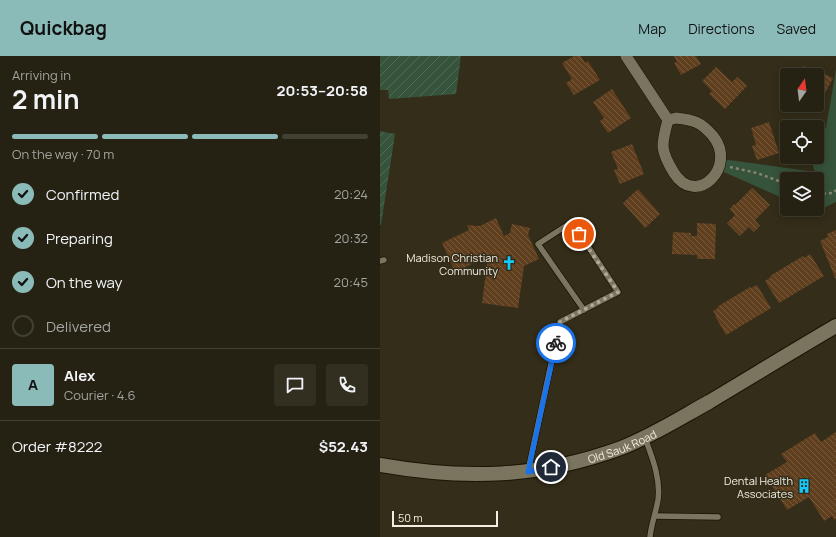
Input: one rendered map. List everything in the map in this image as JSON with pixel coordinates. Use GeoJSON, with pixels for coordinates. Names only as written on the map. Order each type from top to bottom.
{"type":"FeatureCollection","features":[{"type":"Feature","properties":{"kind":"street"},"geometry":{"type":"LineString","coordinates":[[626,56],[668,120],[664,134],[663,150],[666,160],[676,176],[686,185],[697,187],[705,184],[719,170],[722,159],[721,148],[708,131],[699,123],[676,118],[668,120]]}},
{"type":"Feature","properties":{"kind":"street","name":"Old Sauk Road"},"geometry":{"type":"LineString","coordinates":[[380,465],[412,471],[442,474],[488,474],[528,472],[591,458],[622,447],[671,424],[836,326]]}},
{"type":"Feature","properties":{"kind":"lane"},"geometry":{"type":"LineString","coordinates":[[528,472],[560,322],[584,310],[618,292],[572,222],[538,244],[584,310]]}},
{"type":"Feature","properties":{"kind":"lane"},"geometry":{"type":"LineString","coordinates":[[645,437],[656,474],[658,498],[650,537]]}},
{"type":"Feature","properties":{"kind":"lane"},"geometry":{"type":"LineString","coordinates":[[655,516],[718,517]]}},
{"type":"Feature","properties":{"kind":"path"},"geometry":{"type":"LineString","coordinates":[[720,164],[757,173],[780,181]]}},
{"type":"Feature","properties":{"kind":"path"},"geometry":{"type":"LineString","coordinates":[[824,194],[833,193],[836,190]]}},
{"type":"Feature","properties":{"kind":"green space"},"geometry":{"type":"Polygon","coordinates":[[[380,56],[461,56],[456,94],[389,99],[388,90],[380,90],[380,56]]]}},
{"type":"Feature","properties":{"kind":"green space"},"geometry":{"type":"Polygon","coordinates":[[[836,69],[836,202],[824,208],[824,172],[815,172],[812,164],[824,164],[824,128],[826,128],[836,69]]]}},
{"type":"Feature","properties":{"kind":"green space"},"geometry":{"type":"Polygon","coordinates":[[[380,131],[395,134],[381,225],[380,225],[380,131]]]}},
{"type":"Feature","properties":{"kind":"green space"},"geometry":{"type":"Polygon","coordinates":[[[722,159],[815,172],[780,172],[780,197],[719,170],[722,159]]]}},
{"type":"Feature","properties":{"kind":"building"},"geometry":{"type":"Polygon","coordinates":[[[574,56],[581,56],[585,63],[588,61],[600,80],[574,95],[566,83],[572,79],[562,63],[574,56]]]}},
{"type":"Feature","properties":{"kind":"building"},"geometry":{"type":"Polygon","coordinates":[[[674,56],[696,56],[701,64],[681,75],[674,63],[677,62],[674,56]]]}},
{"type":"Feature","properties":{"kind":"building"},"geometry":{"type":"Polygon","coordinates":[[[716,67],[732,82],[737,77],[747,86],[725,109],[709,94],[712,91],[702,81],[716,67]]]}},
{"type":"Feature","properties":{"kind":"building"},"geometry":{"type":"Polygon","coordinates":[[[824,74],[833,78],[824,95],[824,74]]]}},
{"type":"Feature","properties":{"kind":"building"},"geometry":{"type":"Polygon","coordinates":[[[612,89],[631,118],[608,133],[600,121],[604,118],[593,102],[612,89]]]}},
{"type":"Feature","properties":{"kind":"building"},"geometry":{"type":"Polygon","coordinates":[[[769,122],[779,153],[757,160],[752,146],[756,145],[751,128],[769,122]]]}},
{"type":"Feature","properties":{"kind":"building"},"geometry":{"type":"Polygon","coordinates":[[[632,144],[644,174],[620,184],[614,170],[618,169],[611,152],[632,144]]]}},
{"type":"Feature","properties":{"kind":"building"},"geometry":{"type":"Polygon","coordinates":[[[752,188],[770,205],[755,220],[760,226],[754,232],[749,227],[740,236],[727,223],[735,215],[730,209],[752,188]]]}},
{"type":"Feature","properties":{"kind":"building"},"geometry":{"type":"Polygon","coordinates":[[[638,189],[660,214],[645,228],[623,203],[638,189]]]}},
{"type":"Feature","properties":{"kind":"building","name":"Madison Christian Community"},"geometry":{"type":"Polygon","coordinates":[[[496,218],[504,236],[510,233],[512,224],[530,228],[528,235],[539,259],[524,266],[518,308],[482,303],[488,256],[455,272],[442,243],[469,230],[467,225],[480,226],[496,218]]]}},
{"type":"Feature","properties":{"kind":"building"},"geometry":{"type":"Polygon","coordinates":[[[697,223],[716,224],[715,259],[697,259],[697,255],[672,254],[673,232],[691,233],[691,236],[697,236],[697,223]]]}},
{"type":"Feature","properties":{"kind":"building"},"geometry":{"type":"Polygon","coordinates":[[[836,230],[836,280],[820,241],[828,237],[827,234],[836,230]]]}},
{"type":"Feature","properties":{"kind":"building"},"geometry":{"type":"Polygon","coordinates":[[[810,254],[824,276],[779,303],[765,281],[771,277],[770,276],[803,256],[804,258],[810,254]]]}},
{"type":"Feature","properties":{"kind":"building"},"geometry":{"type":"Polygon","coordinates":[[[757,285],[771,308],[726,335],[713,311],[750,287],[751,288],[757,285]]]}},
{"type":"Feature","properties":{"kind":"building","name":"Dental Health Associates"},"geometry":{"type":"Polygon","coordinates":[[[836,432],[836,519],[834,520],[832,516],[824,521],[809,497],[787,510],[765,475],[787,462],[781,454],[815,433],[821,442],[836,432]]]}},
{"type":"Feature","properties":{"kind":"way so far"},"geometry":{"type":"LineString","coordinates":[[556,343],[560,322],[618,292],[579,234]]}},
{"type":"Feature","properties":{"kind":"place","name":"Madison Christian Community"},"geometry":{"type":"Point","coordinates":[509,263]}},
{"type":"Feature","properties":{"kind":"place","name":"Dental Health Associates"},"geometry":{"type":"Point","coordinates":[804,486]}},
{"type":"Feature","properties":{"kind":"route"},"geometry":{"type":"LineString","coordinates":[[551,467],[528,472],[556,343]]}}]}
